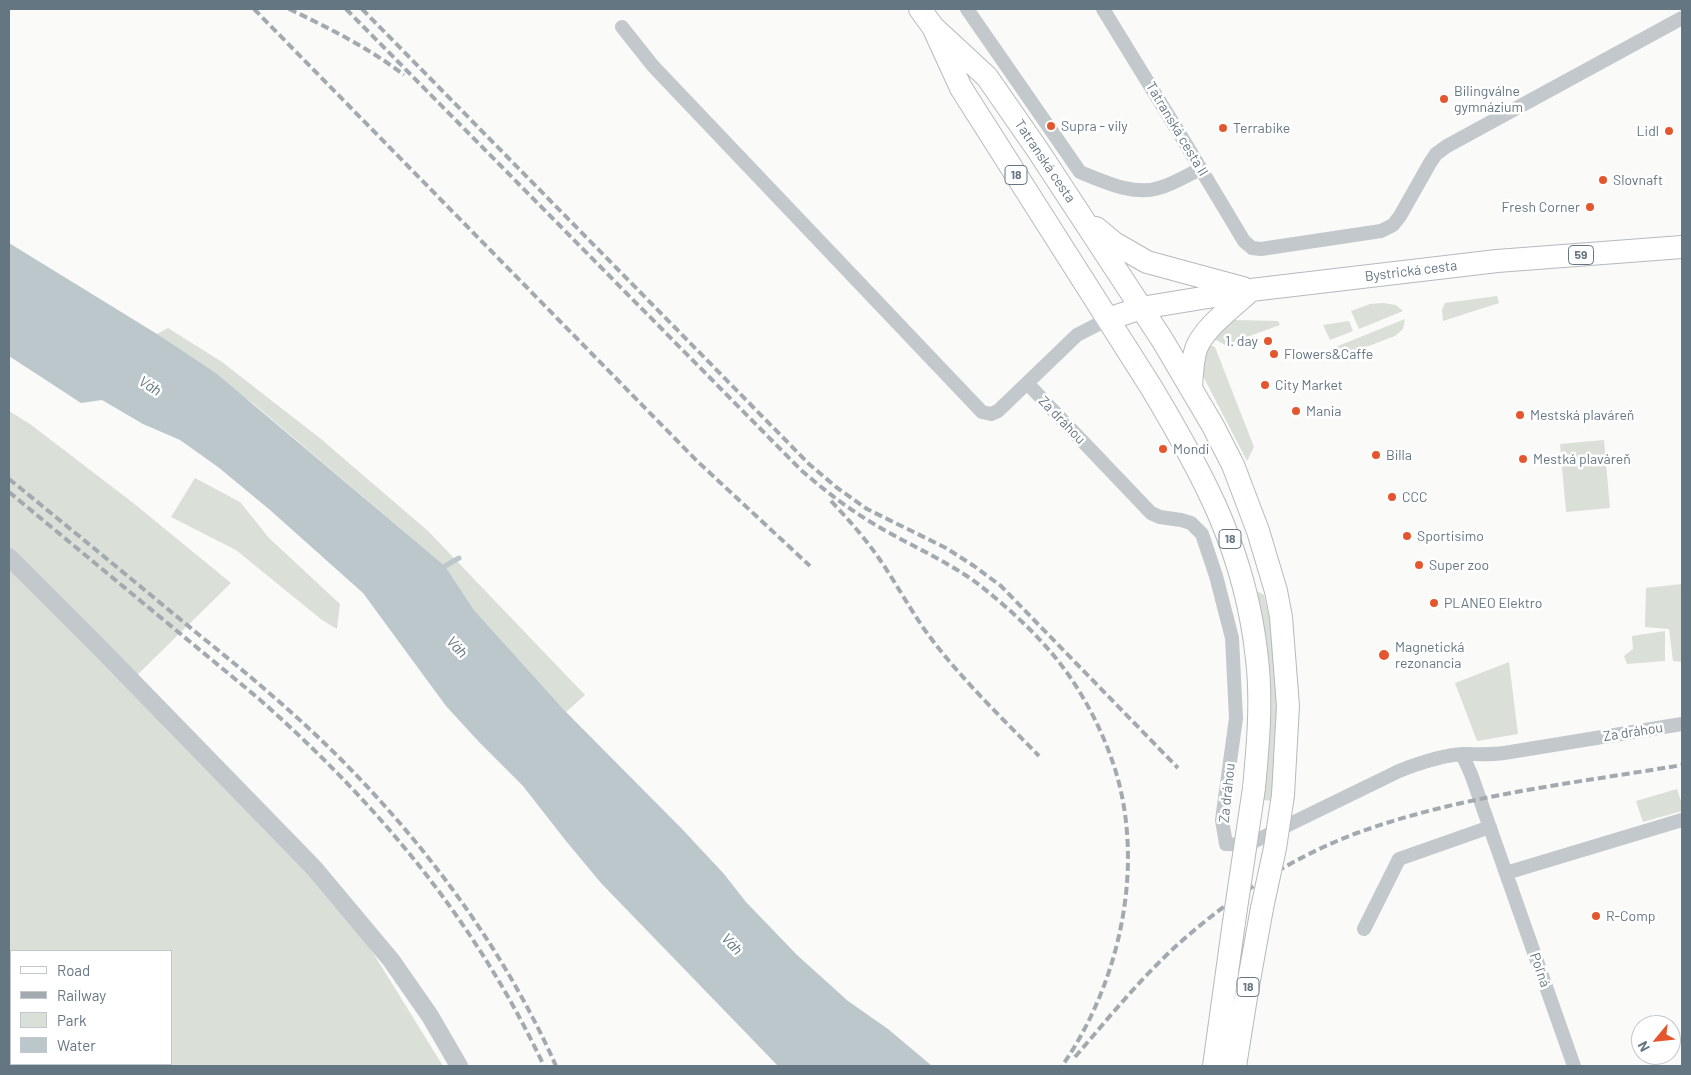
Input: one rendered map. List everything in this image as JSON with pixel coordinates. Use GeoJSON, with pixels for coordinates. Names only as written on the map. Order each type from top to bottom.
{"type":"FeatureCollection","features":[{"type":"Feature","properties":{"kind":"main road","name":"Tatranská cesta"},"geometry":{"type":"LineString","coordinates":[[920,9],[933,27],[961,88],[1108,319]]}},
{"type":"Feature","properties":{"kind":"main road","name":"Tatranská cesta"},"geometry":{"type":"LineString","coordinates":[[933,27],[987,77],[1084,219],[1141,308]]}},
{"type":"Feature","properties":{"kind":"main road"},"geometry":{"type":"LineString","coordinates":[[1084,219],[1114,243],[1147,262],[1251,290]]}},
{"type":"Feature","properties":{"kind":"main road","name":"Bystrická cesta"},"geometry":{"type":"LineString","coordinates":[[1108,319],[1141,308],[1251,290],[1497,261],[1682,247]]}},
{"type":"Feature","properties":{"kind":"main road"},"geometry":{"type":"LineString","coordinates":[[1191,388],[1194,358],[1204,334],[1251,290]]}},
{"type":"Feature","properties":{"kind":"main road","name":"18"},"geometry":{"type":"LineString","coordinates":[[1141,308],[1191,388],[1233,465],[1255,524],[1276,591],[1281,617],[1288,706],[1283,795],[1235,1066]]}},
{"type":"Feature","properties":{"kind":"main road","name":"18"},"geometry":{"type":"LineString","coordinates":[[1108,319],[1198,466],[1222,519],[1239,567],[1252,622],[1257,661],[1259,733],[1254,788],[1214,1066]]}},
{"type":"Feature","properties":{"kind":"street"},"geometry":{"type":"LineString","coordinates":[[967,9],[1080,172],[1109,184],[1135,190],[1161,188],[1200,169]]}},
{"type":"Feature","properties":{"kind":"street","name":"Tatranská cesta II"},"geometry":{"type":"LineString","coordinates":[[1103,9],[1244,241],[1252,248],[1261,249],[1381,231],[1387,228],[1400,216],[1430,163],[1436,154],[1446,146],[1682,18]]}},
{"type":"Feature","properties":{"kind":"street"},"geometry":{"type":"LineString","coordinates":[[622,27],[653,66],[982,412],[991,414],[998,411],[1077,335],[1108,319]]}},
{"type":"Feature","properties":{"kind":"street","name":"Za dráhou"},"geometry":{"type":"LineString","coordinates":[[1027,383],[1151,513],[1160,518],[1191,523],[1202,534],[1216,576],[1232,638],[1236,718],[1222,820],[1226,844],[1247,845],[1399,771],[1425,762],[1462,754],[1488,755],[1504,753],[1682,724]]}},
{"type":"Feature","properties":{"kind":"street"},"geometry":{"type":"LineString","coordinates":[[9,556],[314,868],[391,960],[430,1016],[459,1066]]}},
{"type":"Feature","properties":{"kind":"street","name":"Poľná"},"geometry":{"type":"LineString","coordinates":[[1462,754],[1472,774],[1574,1066]]}},
{"type":"Feature","properties":{"kind":"street"},"geometry":{"type":"LineString","coordinates":[[1506,874],[1682,820]]}},
{"type":"Feature","properties":{"kind":"street"},"geometry":{"type":"LineString","coordinates":[[1364,929],[1399,859],[1490,827]]}},
{"type":"Feature","properties":{"kind":"green space"},"geometry":{"type":"Polygon","coordinates":[[[1497,296],[1499,303],[1443,321],[1442,310],[1445,303],[1497,296]]]}},
{"type":"Feature","properties":{"kind":"green space"},"geometry":{"type":"Polygon","coordinates":[[[1370,304],[1396,305],[1403,311],[1359,329],[1351,311],[1370,304]]]}},
{"type":"Feature","properties":{"kind":"green space"},"geometry":{"type":"Polygon","coordinates":[[[1405,319],[1403,329],[1395,336],[1337,358],[1333,348],[1405,319]]]}},
{"type":"Feature","properties":{"kind":"green space"},"geometry":{"type":"Polygon","coordinates":[[[1235,320],[1278,321],[1280,325],[1225,345],[1211,337],[1228,322],[1235,320]]]}},
{"type":"Feature","properties":{"kind":"green space"},"geometry":{"type":"Polygon","coordinates":[[[1349,321],[1353,331],[1330,340],[1323,325],[1349,321]]]}},
{"type":"Feature","properties":{"kind":"green space"},"geometry":{"type":"Polygon","coordinates":[[[168,328],[222,362],[321,439],[428,531],[585,695],[566,712],[474,610],[445,566],[255,405],[157,334],[168,328]]]}},
{"type":"Feature","properties":{"kind":"green space"},"geometry":{"type":"Polygon","coordinates":[[[1207,344],[1215,347],[1254,447],[1247,461],[1204,378],[1202,368],[1207,344]]]}},
{"type":"Feature","properties":{"kind":"green space"},"geometry":{"type":"Polygon","coordinates":[[[9,411],[30,424],[132,502],[231,583],[131,681],[205,757],[362,935],[443,1066],[9,1066],[9,411]]]}},
{"type":"Feature","properties":{"kind":"green space"},"geometry":{"type":"Polygon","coordinates":[[[1604,440],[1610,508],[1566,512],[1560,444],[1604,440]]]}},
{"type":"Feature","properties":{"kind":"green space"},"geometry":{"type":"Polygon","coordinates":[[[195,478],[240,502],[269,538],[340,604],[337,629],[322,620],[236,550],[171,517],[195,478]]]}},
{"type":"Feature","properties":{"kind":"green space"},"geometry":{"type":"Polygon","coordinates":[[[1682,584],[1682,662],[1673,661],[1669,629],[1645,627],[1646,588],[1682,584]]]}},
{"type":"Feature","properties":{"kind":"green space"},"geometry":{"type":"Polygon","coordinates":[[[1257,591],[1264,595],[1272,630],[1279,706],[1272,801],[1264,800],[1268,707],[1257,591]]]}},
{"type":"Feature","properties":{"kind":"green space"},"geometry":{"type":"Polygon","coordinates":[[[1665,631],[1665,661],[1627,664],[1624,656],[1633,649],[1632,636],[1665,631]]]}},
{"type":"Feature","properties":{"kind":"green space"},"geometry":{"type":"Polygon","coordinates":[[[1509,662],[1518,734],[1477,741],[1455,683],[1509,662]]]}},
{"type":"Feature","properties":{"kind":"green space"},"geometry":{"type":"Polygon","coordinates":[[[1677,789],[1682,804],[1682,811],[1643,822],[1636,801],[1677,789]]]}},
{"type":"Feature","properties":{"kind":"water","name":"Váh"},"geometry":{"type":"Polygon","coordinates":[[[9,243],[157,334],[217,374],[445,566],[474,610],[566,712],[683,830],[724,874],[746,902],[797,955],[848,1001],[888,1029],[932,1066],[778,1066],[601,883],[523,786],[446,706],[363,593],[270,510],[218,467],[180,440],[143,424],[102,400],[81,403],[9,356],[9,243]]]}},
{"type":"Feature","properties":{"kind":"waterway"},"geometry":{"type":"LineString","coordinates":[[442,571],[445,566],[459,558]]}},
{"type":"Feature","properties":{"kind":"railway"},"geometry":{"type":"LineString","coordinates":[[254,9],[697,461],[810,566]]}},
{"type":"Feature","properties":{"kind":"railway"},"geometry":{"type":"LineString","coordinates":[[289,9],[363,47],[404,75]]}},
{"type":"Feature","properties":{"kind":"railway"},"geometry":{"type":"LineString","coordinates":[[346,9],[801,470],[818,485],[864,518],[943,561],[982,587],[1033,633],[1067,672],[1101,733],[1115,770],[1126,819],[1128,856],[1126,893],[1111,967],[1081,1035],[1062,1066]]}},
{"type":"Feature","properties":{"kind":"railway"},"geometry":{"type":"LineString","coordinates":[[362,9],[809,464],[836,487],[867,509],[946,548],[1001,586],[1178,768]]}},
{"type":"Feature","properties":{"kind":"railway"},"geometry":{"type":"LineString","coordinates":[[9,479],[261,686],[321,740],[389,810],[444,878],[494,950],[517,988],[556,1066]]}},
{"type":"Feature","properties":{"kind":"railway"},"geometry":{"type":"LineString","coordinates":[[9,492],[258,698],[344,780],[420,867],[455,913],[517,1013],[544,1066]]}},
{"type":"Feature","properties":{"kind":"railway"},"geometry":{"type":"LineString","coordinates":[[831,501],[873,550],[920,624],[953,666],[1039,756]]}},
{"type":"Feature","properties":{"kind":"railway"},"geometry":{"type":"LineString","coordinates":[[1075,1057],[1145,977],[1191,933],[1250,888],[1315,851],[1360,832],[1438,808],[1520,791],[1682,765]]}},
{"type":"Feature","properties":{"kind":"place","name":"Bilingválne gymnázium"},"geometry":{"type":"Point","coordinates":[1444,99]}},
{"type":"Feature","properties":{"kind":"place","name":"Supra - vily"},"geometry":{"type":"Point","coordinates":[1051,126]}},
{"type":"Feature","properties":{"kind":"place","name":"Terrabike"},"geometry":{"type":"Point","coordinates":[1223,128]}},
{"type":"Feature","properties":{"kind":"place","name":"Lidl"},"geometry":{"type":"Point","coordinates":[1669,131]}},
{"type":"Feature","properties":{"kind":"place","name":"Slovnaft"},"geometry":{"type":"Point","coordinates":[1603,180]}},
{"type":"Feature","properties":{"kind":"place","name":"Fresh Corner"},"geometry":{"type":"Point","coordinates":[1590,207]}},
{"type":"Feature","properties":{"kind":"place","name":"1. day"},"geometry":{"type":"Point","coordinates":[1268,341]}},
{"type":"Feature","properties":{"kind":"place","name":"Flowers&Caffe"},"geometry":{"type":"Point","coordinates":[1274,354]}},
{"type":"Feature","properties":{"kind":"place","name":"City Market"},"geometry":{"type":"Point","coordinates":[1265,385]}},
{"type":"Feature","properties":{"kind":"place","name":"Mania"},"geometry":{"type":"Point","coordinates":[1296,411]}},
{"type":"Feature","properties":{"kind":"place","name":"Mestská plaváreň"},"geometry":{"type":"Point","coordinates":[1520,415]}},
{"type":"Feature","properties":{"kind":"place","name":"Mondi"},"geometry":{"type":"Point","coordinates":[1163,449]}},
{"type":"Feature","properties":{"kind":"place","name":"Billa"},"geometry":{"type":"Point","coordinates":[1376,455]}},
{"type":"Feature","properties":{"kind":"place","name":"Mestká plaváreň"},"geometry":{"type":"Point","coordinates":[1523,459]}},
{"type":"Feature","properties":{"kind":"place","name":"CCC"},"geometry":{"type":"Point","coordinates":[1392,497]}},
{"type":"Feature","properties":{"kind":"place","name":"Sportisimo"},"geometry":{"type":"Point","coordinates":[1407,536]}},
{"type":"Feature","properties":{"kind":"place","name":"Super zoo"},"geometry":{"type":"Point","coordinates":[1419,565]}},
{"type":"Feature","properties":{"kind":"place","name":"PLANEO Elektro"},"geometry":{"type":"Point","coordinates":[1434,603]}},
{"type":"Feature","properties":{"kind":"place","name":"Magnetická rezonancia"},"geometry":{"type":"Point","coordinates":[1384,655]}},
{"type":"Feature","properties":{"kind":"place","name":"R-Comp"},"geometry":{"type":"Point","coordinates":[1596,916]}}]}
